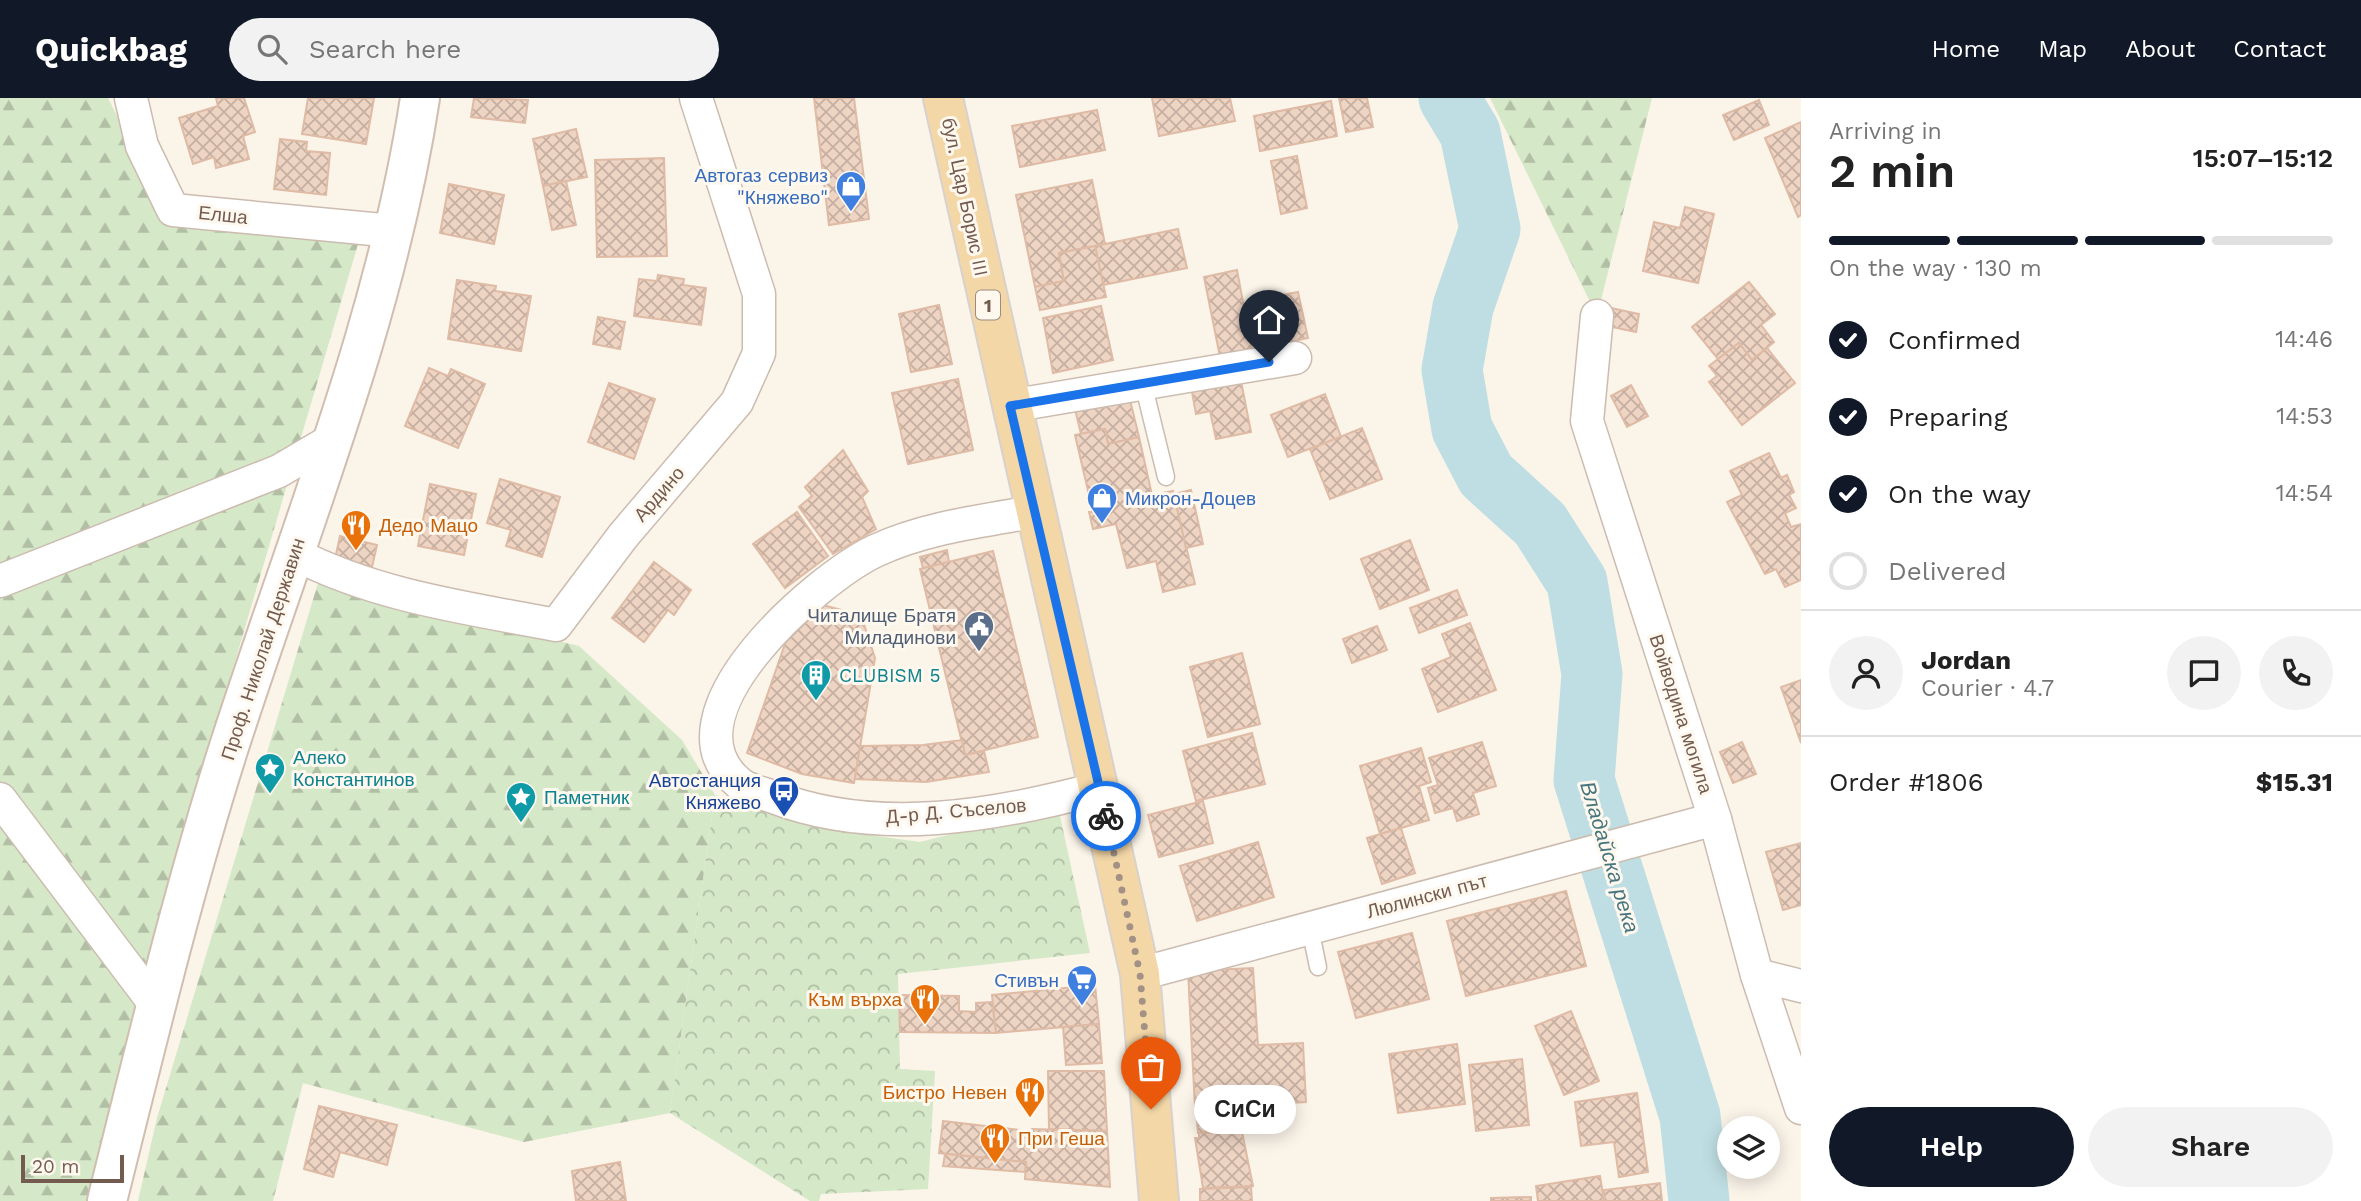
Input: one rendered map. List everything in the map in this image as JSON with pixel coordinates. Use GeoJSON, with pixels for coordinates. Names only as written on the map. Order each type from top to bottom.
{"type":"FeatureCollection","features":[{"type":"Feature","properties":{"kind":"main road","name":"Проф. Николай Державин"},"geometry":{"type":"LineString","coordinates":[[107,1201],[155,1004],[228,751],[295,554],[380,283],[420,98]]}},
{"type":"Feature","properties":{"kind":"main road","name":"бул. Цар Борис III"},"geometry":{"type":"LineString","coordinates":[[943,98],[1033,512],[1100,788],[1140,974],[1159,1201]]}},
{"type":"Feature","properties":{"kind":"street","name":"Елша"},"geometry":{"type":"LineString","coordinates":[[131,98],[142,146],[173,210],[393,231]]}},
{"type":"Feature","properties":{"kind":"street","name":"Ардино"},"geometry":{"type":"LineString","coordinates":[[295,554],[332,573],[437,603],[556,625],[623,536],[737,402],[760,353],[759,294],[696,98]]}},
{"type":"Feature","properties":{"kind":"street","name":"Войводина могила"},"geometry":{"type":"LineString","coordinates":[[1597,316],[1587,421],[1715,819],[1757,975],[1801,1108]]}},
{"type":"Feature","properties":{"kind":"street"},"geometry":{"type":"LineString","coordinates":[[1010,406],[1295,358]]}},
{"type":"Feature","properties":{"kind":"street"},"geometry":{"type":"LineString","coordinates":[[0,582],[279,471],[330,441]]}},
{"type":"Feature","properties":{"kind":"street","name":"Д-р Д. Съселов"},"geometry":{"type":"LineString","coordinates":[[1033,512],[911,536],[873,552],[822,584],[750,656],[720,707],[716,733],[720,758],[739,784],[801,808],[890,820],[993,811],[1045,802],[1100,788]]}},
{"type":"Feature","properties":{"kind":"street"},"geometry":{"type":"LineString","coordinates":[[0,799],[155,1004]]}},
{"type":"Feature","properties":{"kind":"street","name":"Люлински път"},"geometry":{"type":"LineString","coordinates":[[1140,974],[1715,819]]}},
{"type":"Feature","properties":{"kind":"street"},"geometry":{"type":"LineString","coordinates":[[1757,975],[1801,986]]}},
{"type":"Feature","properties":{"kind":"lane"},"geometry":{"type":"LineString","coordinates":[[1143,383],[1166,477]]}},
{"type":"Feature","properties":{"kind":"lane"},"geometry":{"type":"LineString","coordinates":[[1310,928],[1318,967]]}},
{"type":"Feature","properties":{"kind":"green space"},"geometry":{"type":"Polygon","coordinates":[[[0,98],[108,98],[168,216],[361,234],[175,865],[91,1201],[0,1201],[0,98]]]}},
{"type":"Feature","properties":{"kind":"green space"},"geometry":{"type":"Polygon","coordinates":[[[1490,98],[1652,98],[1597,316],[1490,98]]]}},
{"type":"Feature","properties":{"kind":"green space"},"geometry":{"type":"Polygon","coordinates":[[[318,583],[579,646],[682,740],[715,795],[670,1113],[524,1142],[303,1083],[273,1201],[138,1201],[157,1118],[318,583]]]}},
{"type":"Feature","properties":{"kind":"green space"},"geometry":{"type":"Polygon","coordinates":[[[715,795],[834,830],[920,842],[1058,807],[1090,953],[898,974],[900,1069],[935,1071],[928,1189],[821,1194],[819,1201],[810,1201],[670,1113],[715,795]]]}},
{"type":"Feature","properties":{"kind":"building"},"geometry":{"type":"Polygon","coordinates":[[[216,98],[244,98],[255,132],[243,136],[249,159],[216,168],[214,157],[193,164],[179,118],[218,106],[216,98]]]}},
{"type":"Feature","properties":{"kind":"building"},"geometry":{"type":"Polygon","coordinates":[[[308,98],[374,98],[366,144],[302,134],[308,98]]]}},
{"type":"Feature","properties":{"kind":"building"},"geometry":{"type":"Polygon","coordinates":[[[474,98],[528,100],[525,123],[471,117],[474,98]]]}},
{"type":"Feature","properties":{"kind":"building"},"geometry":{"type":"Polygon","coordinates":[[[814,98],[854,98],[869,219],[829,225],[814,98]]]}},
{"type":"Feature","properties":{"kind":"building"},"geometry":{"type":"Polygon","coordinates":[[[1152,98],[1230,98],[1235,121],[1159,136],[1152,98]]]}},
{"type":"Feature","properties":{"kind":"building"},"geometry":{"type":"Polygon","coordinates":[[[1339,98],[1367,98],[1373,127],[1346,132],[1339,98]]]}},
{"type":"Feature","properties":{"kind":"building"},"geometry":{"type":"Polygon","coordinates":[[[1759,100],[1769,125],[1734,140],[1723,115],[1759,100]]]}},
{"type":"Feature","properties":{"kind":"building"},"geometry":{"type":"Polygon","coordinates":[[[1331,101],[1337,136],[1260,151],[1254,116],[1331,101]]]}},
{"type":"Feature","properties":{"kind":"building"},"geometry":{"type":"Polygon","coordinates":[[[1097,110],[1105,150],[1020,167],[1012,126],[1097,110]]]}},
{"type":"Feature","properties":{"kind":"building"},"geometry":{"type":"Polygon","coordinates":[[[1801,122],[1801,215],[1798,217],[1765,138],[1801,122]]]}},
{"type":"Feature","properties":{"kind":"building"},"geometry":{"type":"Polygon","coordinates":[[[576,129],[587,177],[543,186],[533,139],[576,129]]]}},
{"type":"Feature","properties":{"kind":"building"},"geometry":{"type":"Polygon","coordinates":[[[280,139],[307,142],[306,151],[330,153],[326,195],[274,189],[280,139]]]}},
{"type":"Feature","properties":{"kind":"building"},"geometry":{"type":"Polygon","coordinates":[[[1297,156],[1307,208],[1281,214],[1271,161],[1297,156]]]}},
{"type":"Feature","properties":{"kind":"building"},"geometry":{"type":"Polygon","coordinates":[[[664,158],[667,256],[597,257],[595,160],[664,158]]]}},
{"type":"Feature","properties":{"kind":"building"},"geometry":{"type":"Polygon","coordinates":[[[1092,180],[1105,244],[1059,253],[1064,281],[1035,287],[1016,195],[1092,180]]]}},
{"type":"Feature","properties":{"kind":"building"},"geometry":{"type":"Polygon","coordinates":[[[566,181],[576,225],[552,230],[543,186],[566,181]]]}},
{"type":"Feature","properties":{"kind":"building"},"geometry":{"type":"Polygon","coordinates":[[[449,184],[504,195],[494,244],[440,233],[449,184]]]}},
{"type":"Feature","properties":{"kind":"building"},"geometry":{"type":"Polygon","coordinates":[[[1685,207],[1714,214],[1698,283],[1643,271],[1654,222],[1680,228],[1685,207]]]}},
{"type":"Feature","properties":{"kind":"building"},"geometry":{"type":"Polygon","coordinates":[[[1178,229],[1187,268],[1103,285],[1095,246],[1178,229]]]}},
{"type":"Feature","properties":{"kind":"building"},"geometry":{"type":"Polygon","coordinates":[[[1095,246],[1106,297],[1040,310],[1035,287],[1064,281],[1059,253],[1095,246]]]}},
{"type":"Feature","properties":{"kind":"building"},"geometry":{"type":"Polygon","coordinates":[[[1237,270],[1253,355],[1221,362],[1204,277],[1237,270]]]}},
{"type":"Feature","properties":{"kind":"building"},"geometry":{"type":"Polygon","coordinates":[[[658,275],[684,279],[683,285],[706,288],[701,325],[634,316],[639,279],[657,281],[658,275]]]}},
{"type":"Feature","properties":{"kind":"building"},"geometry":{"type":"Polygon","coordinates":[[[457,280],[496,286],[495,291],[531,296],[521,351],[448,339],[457,280]]]}},
{"type":"Feature","properties":{"kind":"building"},"geometry":{"type":"Polygon","coordinates":[[[1749,282],[1775,314],[1761,325],[1774,342],[1752,360],[1739,343],[1718,359],[1692,327],[1749,282]]]}},
{"type":"Feature","properties":{"kind":"building"},"geometry":{"type":"Polygon","coordinates":[[[1298,292],[1308,338],[1266,347],[1257,300],[1298,292]]]}},
{"type":"Feature","properties":{"kind":"building"},"geometry":{"type":"Polygon","coordinates":[[[939,305],[952,364],[911,372],[899,314],[939,305]]]}},
{"type":"Feature","properties":{"kind":"building"},"geometry":{"type":"Polygon","coordinates":[[[1101,306],[1113,360],[1053,373],[1043,318],[1101,306]]]}},
{"type":"Feature","properties":{"kind":"building"},"geometry":{"type":"Polygon","coordinates":[[[1611,308],[1639,314],[1636,332],[1607,326],[1611,308]]]}},
{"type":"Feature","properties":{"kind":"building"},"geometry":{"type":"Polygon","coordinates":[[[598,317],[625,322],[620,349],[593,344],[598,317]]]}},
{"type":"Feature","properties":{"kind":"building"},"geometry":{"type":"Polygon","coordinates":[[[1739,343],[1752,360],[1767,348],[1795,383],[1742,425],[1709,382],[1717,376],[1709,366],[1739,343]]]}},
{"type":"Feature","properties":{"kind":"building"},"geometry":{"type":"Polygon","coordinates":[[[429,368],[448,376],[451,369],[485,384],[458,448],[405,426],[429,368]]]}},
{"type":"Feature","properties":{"kind":"building"},"geometry":{"type":"Polygon","coordinates":[[[1239,371],[1251,432],[1216,439],[1210,411],[1196,414],[1190,381],[1239,371]]]}},
{"type":"Feature","properties":{"kind":"building"},"geometry":{"type":"Polygon","coordinates":[[[958,379],[973,450],[908,464],[892,393],[958,379]]]}},
{"type":"Feature","properties":{"kind":"building"},"geometry":{"type":"Polygon","coordinates":[[[609,383],[655,399],[634,459],[588,442],[609,383]]]}},
{"type":"Feature","properties":{"kind":"building"},"geometry":{"type":"Polygon","coordinates":[[[1631,385],[1648,416],[1627,427],[1611,396],[1631,385]]]}},
{"type":"Feature","properties":{"kind":"building"},"geometry":{"type":"Polygon","coordinates":[[[1325,394],[1341,437],[1288,457],[1271,415],[1325,394]]]}},
{"type":"Feature","properties":{"kind":"building"},"geometry":{"type":"Polygon","coordinates":[[[1130,400],[1139,437],[1108,444],[1105,429],[1081,434],[1074,405],[1130,400]]]}},
{"type":"Feature","properties":{"kind":"building"},"geometry":{"type":"Polygon","coordinates":[[[1362,428],[1382,479],[1330,499],[1310,449],[1362,428]]]}},
{"type":"Feature","properties":{"kind":"building"},"geometry":{"type":"Polygon","coordinates":[[[1105,429],[1108,444],[1139,437],[1152,495],[1173,491],[1195,584],[1163,592],[1156,561],[1127,568],[1116,524],[1093,529],[1089,512],[1093,512],[1075,435],[1105,429]]]}},
{"type":"Feature","properties":{"kind":"building"},"geometry":{"type":"Polygon","coordinates":[[[843,450],[868,491],[862,497],[876,529],[833,554],[799,507],[812,496],[805,487],[843,450]]]}},
{"type":"Feature","properties":{"kind":"building"},"geometry":{"type":"Polygon","coordinates":[[[1769,453],[1781,478],[1787,475],[1794,492],[1789,495],[1796,508],[1785,513],[1791,527],[1801,524],[1801,580],[1785,587],[1776,569],[1765,574],[1727,502],[1742,495],[1730,471],[1769,453]]]}},
{"type":"Feature","properties":{"kind":"building"},"geometry":{"type":"Polygon","coordinates":[[[500,479],[560,497],[542,557],[506,546],[511,530],[487,523],[500,479]]]}},
{"type":"Feature","properties":{"kind":"building"},"geometry":{"type":"Polygon","coordinates":[[[430,484],[476,494],[464,555],[418,546],[430,484]]]}},
{"type":"Feature","properties":{"kind":"building"},"geometry":{"type":"Polygon","coordinates":[[[1191,490],[1203,544],[1186,548],[1174,494],[1191,490]]]}},
{"type":"Feature","properties":{"kind":"building"},"geometry":{"type":"Polygon","coordinates":[[[797,512],[828,556],[785,588],[753,544],[797,512]]]}},
{"type":"Feature","properties":{"kind":"building","name":"Дедо Мацо"},"geometry":{"type":"Polygon","coordinates":[[[340,536],[377,545],[372,567],[335,559],[340,536]]]}},
{"type":"Feature","properties":{"kind":"building"},"geometry":{"type":"Polygon","coordinates":[[[1410,540],[1429,590],[1380,609],[1361,559],[1410,540]]]}},
{"type":"Feature","properties":{"kind":"building"},"geometry":{"type":"Polygon","coordinates":[[[947,550],[949,562],[923,568],[920,557],[947,550]]]}},
{"type":"Feature","properties":{"kind":"building","name":"Читалище Братя Миладинови"},"geometry":{"type":"Polygon","coordinates":[[[993,551],[1038,737],[965,755],[920,569],[993,551]]]}},
{"type":"Feature","properties":{"kind":"building"},"geometry":{"type":"Polygon","coordinates":[[[654,562],[691,590],[674,615],[668,610],[644,642],[612,618],[654,562]]]}},
{"type":"Feature","properties":{"kind":"building"},"geometry":{"type":"Polygon","coordinates":[[[1457,590],[1467,615],[1419,633],[1410,608],[1457,590]]]}},
{"type":"Feature","properties":{"kind":"building","name":"CLUBISM 5"},"geometry":{"type":"Polygon","coordinates":[[[815,603],[861,615],[875,658],[854,783],[802,774],[747,753],[786,641],[815,603]]]}},
{"type":"Feature","properties":{"kind":"building"},"geometry":{"type":"Polygon","coordinates":[[[1470,623],[1496,690],[1438,712],[1422,669],[1451,657],[1442,634],[1470,623]]]}},
{"type":"Feature","properties":{"kind":"building"},"geometry":{"type":"Polygon","coordinates":[[[1377,626],[1387,650],[1352,663],[1343,639],[1377,626]]]}},
{"type":"Feature","properties":{"kind":"building"},"geometry":{"type":"Polygon","coordinates":[[[1242,653],[1260,724],[1208,737],[1190,667],[1242,653]]]}},
{"type":"Feature","properties":{"kind":"building"},"geometry":{"type":"Polygon","coordinates":[[[1801,680],[1801,743],[1781,687],[1801,680]]]}},
{"type":"Feature","properties":{"kind":"building"},"geometry":{"type":"Polygon","coordinates":[[[1252,733],[1265,784],[1196,801],[1183,751],[1252,733]]]}},
{"type":"Feature","properties":{"kind":"building"},"geometry":{"type":"Polygon","coordinates":[[[962,740],[965,755],[984,751],[989,772],[926,782],[855,779],[860,746],[923,745],[962,740]]]}},
{"type":"Feature","properties":{"kind":"building"},"geometry":{"type":"Polygon","coordinates":[[[1482,742],[1496,786],[1473,793],[1479,814],[1457,821],[1453,808],[1435,813],[1428,788],[1438,785],[1429,758],[1482,742]]]}},
{"type":"Feature","properties":{"kind":"building"},"geometry":{"type":"Polygon","coordinates":[[[1742,742],[1756,774],[1733,783],[1720,752],[1742,742]]]}},
{"type":"Feature","properties":{"kind":"building"},"geometry":{"type":"Polygon","coordinates":[[[1421,748],[1431,782],[1419,786],[1429,820],[1380,834],[1360,766],[1421,748]]]}},
{"type":"Feature","properties":{"kind":"building"},"geometry":{"type":"Polygon","coordinates":[[[1203,801],[1213,843],[1159,857],[1148,815],[1203,801]]]}},
{"type":"Feature","properties":{"kind":"building"},"geometry":{"type":"Polygon","coordinates":[[[1401,828],[1415,873],[1382,884],[1367,838],[1401,828]]]}},
{"type":"Feature","properties":{"kind":"building"},"geometry":{"type":"Polygon","coordinates":[[[1258,842],[1274,897],[1197,921],[1180,866],[1258,842]]]}},
{"type":"Feature","properties":{"kind":"building"},"geometry":{"type":"Polygon","coordinates":[[[1801,843],[1801,905],[1783,910],[1766,852],[1801,843]]]}},
{"type":"Feature","properties":{"kind":"building"},"geometry":{"type":"Polygon","coordinates":[[[1566,891],[1586,966],[1466,996],[1447,921],[1566,891]]]}},
{"type":"Feature","properties":{"kind":"building"},"geometry":{"type":"Polygon","coordinates":[[[1412,933],[1429,999],[1356,1018],[1338,952],[1412,933]]]}},
{"type":"Feature","properties":{"kind":"building"},"geometry":{"type":"Polygon","coordinates":[[[1253,968],[1258,1045],[1303,1043],[1306,1102],[1195,1108],[1188,971],[1253,968]]]}},
{"type":"Feature","properties":{"kind":"building"},"geometry":{"type":"Polygon","coordinates":[[[1095,985],[1099,1024],[996,1033],[992,995],[1095,985]]]}},
{"type":"Feature","properties":{"kind":"building"},"geometry":{"type":"Polygon","coordinates":[[[899,995],[959,996],[959,1011],[976,1012],[976,1003],[992,1002],[996,1033],[900,1032],[899,995]]]}},
{"type":"Feature","properties":{"kind":"building"},"geometry":{"type":"Polygon","coordinates":[[[1571,1011],[1599,1081],[1564,1095],[1535,1026],[1571,1011]]]}},
{"type":"Feature","properties":{"kind":"building"},"geometry":{"type":"Polygon","coordinates":[[[1099,1024],[1102,1063],[1066,1065],[1063,1027],[1099,1024]]]}},
{"type":"Feature","properties":{"kind":"building"},"geometry":{"type":"Polygon","coordinates":[[[1457,1044],[1465,1104],[1398,1113],[1389,1054],[1457,1044]]]}},
{"type":"Feature","properties":{"kind":"building"},"geometry":{"type":"Polygon","coordinates":[[[1522,1059],[1529,1125],[1476,1131],[1469,1065],[1522,1059]]]}},
{"type":"Feature","properties":{"kind":"building"},"geometry":{"type":"Polygon","coordinates":[[[1048,1071],[1104,1071],[1107,1131],[1049,1129],[1048,1071]]]}},
{"type":"Feature","properties":{"kind":"building"},"geometry":{"type":"Polygon","coordinates":[[[1637,1093],[1648,1172],[1619,1177],[1614,1142],[1581,1146],[1575,1102],[1637,1093]]]}},
{"type":"Feature","properties":{"kind":"building"},"geometry":{"type":"Polygon","coordinates":[[[319,1106],[397,1125],[387,1165],[340,1152],[333,1177],[304,1169],[319,1106]]]}},
{"type":"Feature","properties":{"kind":"building"},"geometry":{"type":"Polygon","coordinates":[[[1237,1110],[1237,1129],[1198,1133],[1196,1111],[1237,1110]]]}},
{"type":"Feature","properties":{"kind":"building"},"geometry":{"type":"Polygon","coordinates":[[[943,1121],[1021,1130],[1020,1135],[1031,1136],[1032,1129],[1107,1131],[1110,1187],[1025,1179],[1026,1162],[939,1153],[943,1121]]]}},
{"type":"Feature","properties":{"kind":"building"},"geometry":{"type":"Polygon","coordinates":[[[1242,1132],[1253,1186],[1203,1188],[1195,1138],[1199,1138],[1199,1133],[1242,1132]]]}},
{"type":"Feature","properties":{"kind":"building"},"geometry":{"type":"Polygon","coordinates":[[[945,1154],[1026,1162],[1025,1172],[943,1166],[945,1154]]]}},
{"type":"Feature","properties":{"kind":"building"},"geometry":{"type":"Polygon","coordinates":[[[620,1162],[626,1201],[576,1201],[572,1171],[620,1162]]]}},
{"type":"Feature","properties":{"kind":"building"},"geometry":{"type":"Polygon","coordinates":[[[1600,1176],[1604,1201],[1538,1201],[1536,1186],[1600,1176]]]}},
{"type":"Feature","properties":{"kind":"building"},"geometry":{"type":"Polygon","coordinates":[[[1660,1183],[1662,1201],[1605,1201],[1604,1190],[1660,1183]]]}},
{"type":"Feature","properties":{"kind":"building"},"geometry":{"type":"Polygon","coordinates":[[[1251,1187],[1252,1201],[1200,1201],[1200,1189],[1251,1187]]]}},
{"type":"Feature","properties":{"kind":"building"},"geometry":{"type":"Polygon","coordinates":[[[1531,1197],[1531,1201],[1491,1201],[1491,1198],[1531,1197]]]}},
{"type":"Feature","properties":{"kind":"waterway","name":"Владайска река"},"geometry":{"type":"LineString","coordinates":[[1449,98],[1470,133],[1490,229],[1463,307],[1452,370],[1462,429],[1486,475],[1540,524],[1577,582],[1592,674],[1584,780],[1690,1116],[1699,1201]]}},
{"type":"Feature","properties":{"kind":"way so far"},"geometry":{"type":"LineString","coordinates":[[1106,816],[1140,974],[1151,1109]]}},
{"type":"Feature","properties":{"kind":"place","name":"Автогаз сервиз \"Княжево\""},"geometry":{"type":"Point","coordinates":[851,213]}},
{"type":"Feature","properties":{"kind":"place","name":"Микрон-Доцев"},"geometry":{"type":"Point","coordinates":[1102,525]}},
{"type":"Feature","properties":{"kind":"place","name":"Дедо Мацо"},"geometry":{"type":"Point","coordinates":[356,552]}},
{"type":"Feature","properties":{"kind":"place","name":"Читалище Братя Миладинови"},"geometry":{"type":"Point","coordinates":[979,653]}},
{"type":"Feature","properties":{"kind":"place","name":"CLUBISM 5"},"geometry":{"type":"Point","coordinates":[816,702]}},
{"type":"Feature","properties":{"kind":"place","name":"Алеко Константинов"},"geometry":{"type":"Point","coordinates":[270,795]}},
{"type":"Feature","properties":{"kind":"place","name":"Автостанция Княжево"},"geometry":{"type":"Point","coordinates":[784,818]}},
{"type":"Feature","properties":{"kind":"place","name":"Паметник"},"geometry":{"type":"Point","coordinates":[521,824]}},
{"type":"Feature","properties":{"kind":"place","name":"Стивън"},"geometry":{"type":"Point","coordinates":[1082,1007]}},
{"type":"Feature","properties":{"kind":"place","name":"Към върха"},"geometry":{"type":"Point","coordinates":[925,1026]}},
{"type":"Feature","properties":{"kind":"place","name":"СиСи"},"geometry":{"type":"Point","coordinates":[1151,1109]}},
{"type":"Feature","properties":{"kind":"place","name":"Бистро Невен"},"geometry":{"type":"Point","coordinates":[1030,1119]}},
{"type":"Feature","properties":{"kind":"place","name":"При Геша"},"geometry":{"type":"Point","coordinates":[995,1165]}},
{"type":"Feature","properties":{"kind":"route"},"geometry":{"type":"LineString","coordinates":[[1106,816],[1010,406],[1269,362]]}}]}
